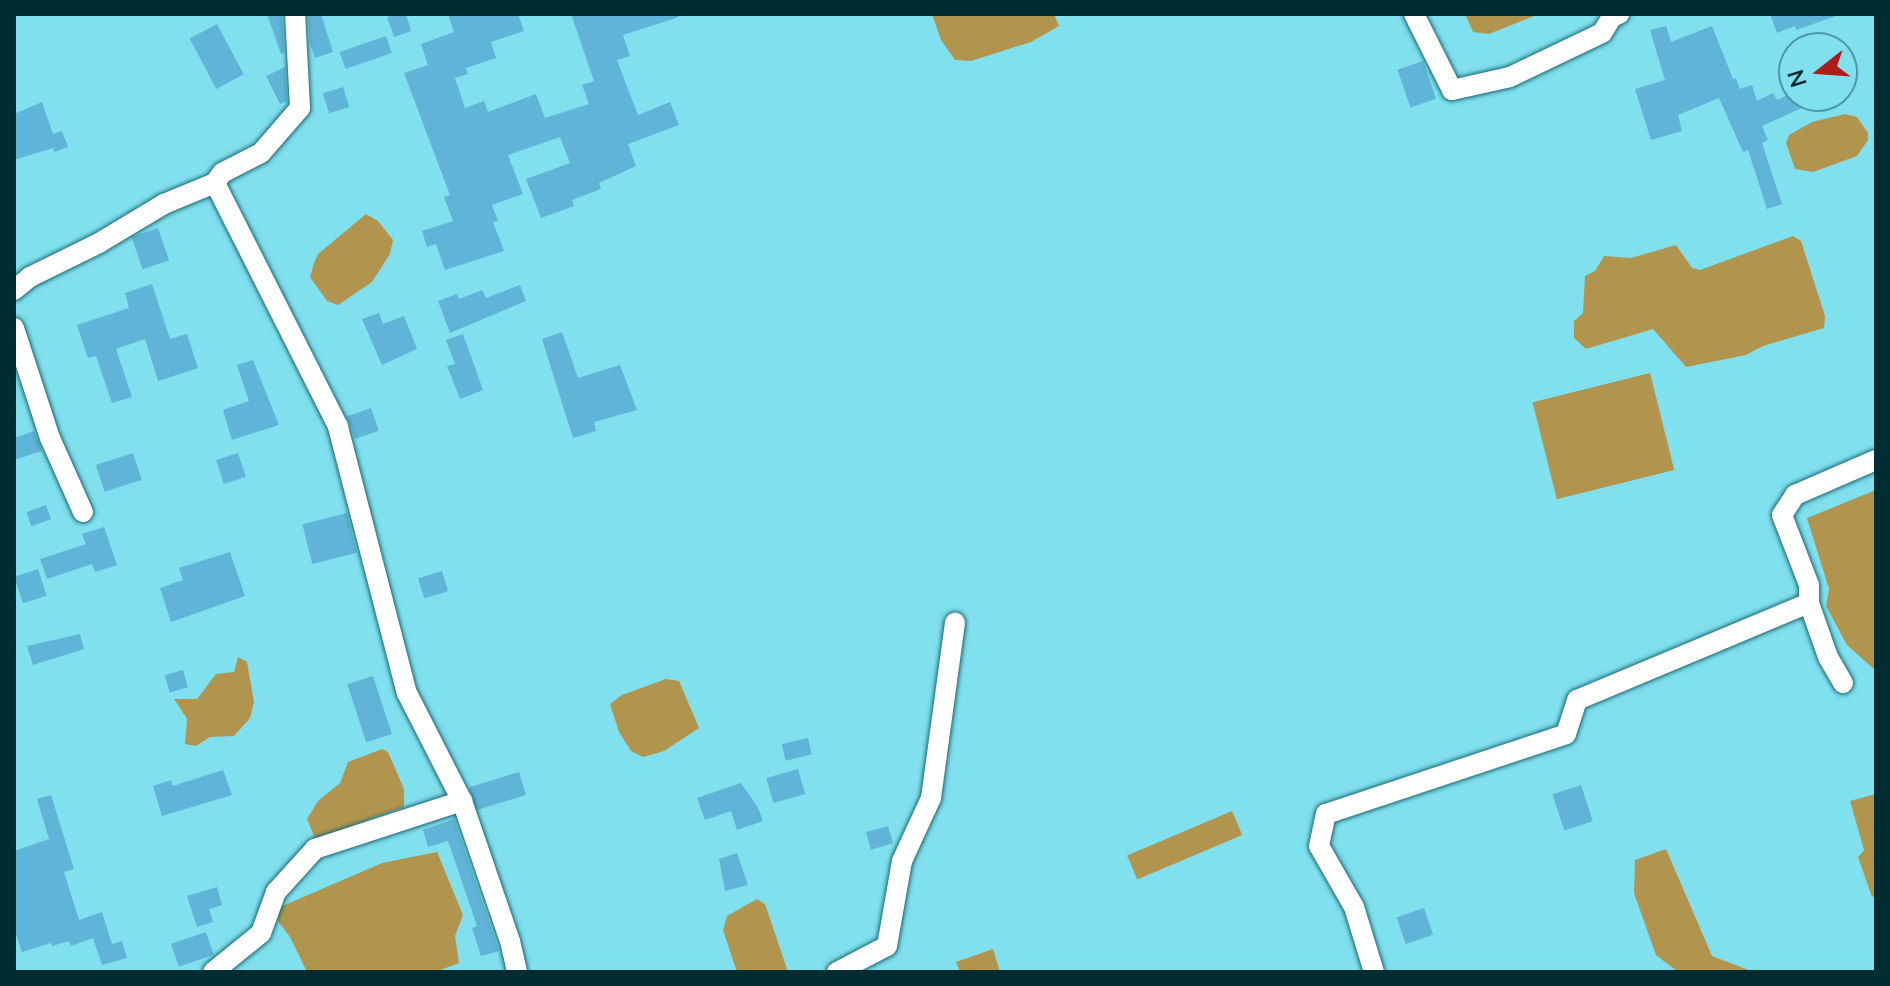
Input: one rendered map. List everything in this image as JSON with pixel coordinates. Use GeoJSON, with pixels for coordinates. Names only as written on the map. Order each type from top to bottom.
{"type":"FeatureCollection","features":[{"type":"Feature","properties":{"kind":"street"},"geometry":{"type":"LineString","coordinates":[[14,290],[30,277],[99,243],[164,204],[215,183],[222,173],[261,153],[300,108],[295,14]]}},
{"type":"Feature","properties":{"kind":"street"},"geometry":{"type":"LineString","coordinates":[[1414,14],[1452,90],[1510,77],[1602,33],[1612,17],[1619,14]]}},
{"type":"Feature","properties":{"kind":"street"},"geometry":{"type":"LineString","coordinates":[[215,183],[338,427],[407,693],[462,801],[510,941],[517,972]]}},
{"type":"Feature","properties":{"kind":"street"},"geometry":{"type":"LineString","coordinates":[[14,328],[50,438],[83,512]]}},
{"type":"Feature","properties":{"kind":"street"},"geometry":{"type":"LineString","coordinates":[[1843,683],[1828,657],[1809,603],[1809,585],[1782,515],[1795,495],[1876,460]]}},
{"type":"Feature","properties":{"kind":"street"},"geometry":{"type":"LineString","coordinates":[[1374,972],[1354,907],[1319,846],[1326,814],[1566,734],[1577,700],[1809,603]]}},
{"type":"Feature","properties":{"kind":"street"},"geometry":{"type":"LineString","coordinates":[[837,972],[887,946],[902,861],[931,798],[955,623]]}},
{"type":"Feature","properties":{"kind":"street"},"geometry":{"type":"LineString","coordinates":[[213,972],[261,933],[276,892],[315,849],[462,801]]}},
{"type":"Feature","properties":{"kind":"shaded area"},"geometry":{"type":"Polygon","coordinates":[[[932,14],[1054,14],[1059,26],[1031,42],[971,61],[955,60],[941,40],[932,14]]]}},
{"type":"Feature","properties":{"kind":"shaded area"},"geometry":{"type":"Polygon","coordinates":[[[1465,14],[1539,14],[1489,34],[1473,32],[1465,14]]]}},
{"type":"Feature","properties":{"kind":"shaded area"},"geometry":{"type":"Polygon","coordinates":[[[1845,114],[1857,117],[1868,133],[1868,140],[1857,156],[1813,172],[1795,169],[1786,143],[1789,135],[1812,122],[1845,114]]]}},
{"type":"Feature","properties":{"kind":"shaded area"},"geometry":{"type":"Polygon","coordinates":[[[366,214],[378,221],[393,240],[390,254],[372,282],[338,305],[327,301],[310,277],[318,254],[366,214]]]}},
{"type":"Feature","properties":{"kind":"shaded area"},"geometry":{"type":"Polygon","coordinates":[[[1793,236],[1801,241],[1825,316],[1824,328],[1763,346],[1746,355],[1686,367],[1653,329],[1586,349],[1574,338],[1574,321],[1583,313],[1585,276],[1595,271],[1604,256],[1631,258],[1676,245],[1692,268],[1700,270],[1793,236]]]}},
{"type":"Feature","properties":{"kind":"shaded area"},"geometry":{"type":"Polygon","coordinates":[[[1650,373],[1674,470],[1557,499],[1533,402],[1650,373]]]}},
{"type":"Feature","properties":{"kind":"shaded area"},"geometry":{"type":"Polygon","coordinates":[[[1876,490],[1875,670],[1847,645],[1826,606],[1829,589],[1807,518],[1876,490]]]}},
{"type":"Feature","properties":{"kind":"shaded area"},"geometry":{"type":"Polygon","coordinates":[[[238,657],[247,662],[254,702],[250,718],[234,736],[210,737],[196,746],[185,744],[187,719],[174,699],[197,699],[216,674],[234,672],[238,657]]]}},
{"type":"Feature","properties":{"kind":"shaded area"},"geometry":{"type":"Polygon","coordinates":[[[666,679],[679,681],[699,728],[664,751],[643,757],[631,751],[619,732],[610,704],[622,695],[666,679]]]}},
{"type":"Feature","properties":{"kind":"shaded area"},"geometry":{"type":"Polygon","coordinates":[[[382,749],[388,752],[404,789],[404,807],[315,839],[307,819],[318,801],[340,783],[348,762],[382,749]]]}},
{"type":"Feature","properties":{"kind":"shaded area"},"geometry":{"type":"Polygon","coordinates":[[[1876,794],[1876,895],[1872,897],[1858,857],[1864,850],[1850,801],[1876,794]]]}},
{"type":"Feature","properties":{"kind":"shaded area"},"geometry":{"type":"Polygon","coordinates":[[[1232,811],[1242,835],[1137,879],[1127,856],[1232,811]]]}},
{"type":"Feature","properties":{"kind":"shaded area"},"geometry":{"type":"Polygon","coordinates":[[[1666,849],[1712,956],[1754,972],[1678,972],[1656,955],[1634,893],[1635,860],[1666,849]]]}},
{"type":"Feature","properties":{"kind":"shaded area"},"geometry":{"type":"Polygon","coordinates":[[[437,852],[463,915],[455,936],[459,963],[435,972],[307,972],[290,937],[278,921],[278,908],[382,863],[437,852]]]}},
{"type":"Feature","properties":{"kind":"shaded area"},"geometry":{"type":"Polygon","coordinates":[[[757,899],[765,904],[788,972],[737,972],[723,930],[727,916],[757,899]]]}},
{"type":"Feature","properties":{"kind":"shaded area"},"geometry":{"type":"Polygon","coordinates":[[[993,949],[1000,972],[960,972],[956,962],[993,949]]]}},
{"type":"Feature","properties":{"kind":"building"},"geometry":{"type":"Polygon","coordinates":[[[267,14],[282,14],[284,53],[281,54],[267,14]]]}},
{"type":"Feature","properties":{"kind":"building"},"geometry":{"type":"Polygon","coordinates":[[[308,14],[321,14],[333,52],[315,58],[310,44],[308,14]]]}},
{"type":"Feature","properties":{"kind":"building"},"geometry":{"type":"Polygon","coordinates":[[[406,14],[411,31],[394,37],[387,17],[406,14]]]}},
{"type":"Feature","properties":{"kind":"building"},"geometry":{"type":"Polygon","coordinates":[[[448,14],[518,14],[524,31],[491,42],[496,58],[466,68],[468,74],[455,78],[465,108],[484,101],[488,112],[536,94],[545,118],[589,104],[582,85],[594,81],[571,14],[678,14],[679,17],[623,35],[630,56],[617,60],[638,115],[670,102],[679,125],[628,144],[636,166],[599,183],[601,189],[572,200],[574,206],[541,218],[526,179],[570,163],[560,137],[508,155],[523,194],[492,205],[498,221],[493,222],[504,251],[445,270],[436,244],[427,247],[422,231],[453,221],[444,197],[450,195],[404,73],[428,65],[421,44],[454,32],[448,14]]]}},
{"type":"Feature","properties":{"kind":"building"},"geometry":{"type":"Polygon","coordinates":[[[1770,14],[1836,14],[1796,30],[1795,26],[1777,33],[1770,14]]]}},
{"type":"Feature","properties":{"kind":"building"},"geometry":{"type":"Polygon","coordinates":[[[217,24],[244,74],[216,89],[190,39],[217,24]]]}},
{"type":"Feature","properties":{"kind":"building"},"geometry":{"type":"Polygon","coordinates":[[[1666,26],[1671,42],[1712,26],[1740,89],[1752,85],[1757,101],[1773,93],[1778,100],[1778,112],[1793,112],[1762,126],[1768,140],[1762,143],[1782,204],[1767,209],[1748,150],[1743,152],[1719,98],[1678,115],[1682,131],[1651,140],[1635,89],[1665,80],[1650,30],[1666,26]]]}},
{"type":"Feature","properties":{"kind":"building"},"geometry":{"type":"Polygon","coordinates":[[[386,36],[392,53],[346,69],[340,52],[386,36]]]}},
{"type":"Feature","properties":{"kind":"building"},"geometry":{"type":"Polygon","coordinates":[[[1423,61],[1436,99],[1410,108],[1397,70],[1423,61]]]}},
{"type":"Feature","properties":{"kind":"building"},"geometry":{"type":"Polygon","coordinates":[[[285,67],[287,101],[280,104],[266,76],[285,67]]]}},
{"type":"Feature","properties":{"kind":"building"},"geometry":{"type":"Polygon","coordinates":[[[343,87],[349,107],[329,113],[323,93],[343,87]]]}},
{"type":"Feature","properties":{"kind":"building"},"geometry":{"type":"Polygon","coordinates":[[[42,102],[53,134],[62,131],[68,147],[54,152],[53,148],[14,160],[14,114],[42,102]]]}},
{"type":"Feature","properties":{"kind":"building"},"geometry":{"type":"Polygon","coordinates":[[[158,228],[169,260],[143,269],[132,237],[158,228]]]}},
{"type":"Feature","properties":{"kind":"building"},"geometry":{"type":"Polygon","coordinates":[[[152,284],[170,339],[187,334],[198,368],[158,381],[145,339],[116,349],[132,397],[112,403],[96,356],[88,358],[77,325],[129,308],[125,293],[152,284]]]}},
{"type":"Feature","properties":{"kind":"building"},"geometry":{"type":"Polygon","coordinates":[[[520,285],[526,301],[450,333],[438,301],[457,294],[459,299],[482,290],[486,298],[520,285]]]}},
{"type":"Feature","properties":{"kind":"building"},"geometry":{"type":"Polygon","coordinates":[[[379,313],[383,324],[404,316],[417,349],[382,365],[362,319],[379,313]]]}},
{"type":"Feature","properties":{"kind":"building"},"geometry":{"type":"Polygon","coordinates":[[[562,332],[578,378],[620,365],[637,410],[594,422],[596,431],[573,438],[542,339],[562,332]]]}},
{"type":"Feature","properties":{"kind":"building"},"geometry":{"type":"Polygon","coordinates":[[[463,334],[483,390],[460,399],[447,366],[455,364],[446,340],[463,334]]]}},
{"type":"Feature","properties":{"kind":"building"},"geometry":{"type":"Polygon","coordinates":[[[253,360],[279,425],[232,440],[223,410],[249,401],[237,365],[253,360]]]}},
{"type":"Feature","properties":{"kind":"building"},"geometry":{"type":"Polygon","coordinates":[[[371,408],[379,431],[355,439],[347,416],[371,408]]]}},
{"type":"Feature","properties":{"kind":"building"},"geometry":{"type":"Polygon","coordinates":[[[34,431],[42,451],[14,460],[14,438],[34,431]]]}},
{"type":"Feature","properties":{"kind":"building"},"geometry":{"type":"Polygon","coordinates":[[[133,453],[142,480],[105,492],[96,465],[133,453]]]}},
{"type":"Feature","properties":{"kind":"building"},"geometry":{"type":"Polygon","coordinates":[[[238,453],[246,477],[224,484],[216,460],[238,453]]]}},
{"type":"Feature","properties":{"kind":"building"},"geometry":{"type":"Polygon","coordinates":[[[46,505],[51,519],[31,526],[26,512],[46,505]]]}},
{"type":"Feature","properties":{"kind":"building"},"geometry":{"type":"Polygon","coordinates":[[[347,513],[357,553],[312,564],[302,524],[347,513]]]}},
{"type":"Feature","properties":{"kind":"building"},"geometry":{"type":"Polygon","coordinates":[[[104,527],[117,565],[95,572],[92,564],[47,579],[40,559],[86,544],[82,534],[104,527]]]}},
{"type":"Feature","properties":{"kind":"building"},"geometry":{"type":"Polygon","coordinates":[[[230,552],[245,596],[171,622],[160,588],[183,580],[179,568],[230,552]]]}},
{"type":"Feature","properties":{"kind":"building"},"geometry":{"type":"Polygon","coordinates":[[[38,569],[47,596],[23,603],[14,577],[38,569]]]}},
{"type":"Feature","properties":{"kind":"building"},"geometry":{"type":"Polygon","coordinates":[[[442,571],[448,591],[424,598],[418,578],[442,571]]]}},
{"type":"Feature","properties":{"kind":"building"},"geometry":{"type":"Polygon","coordinates":[[[80,634],[84,649],[33,665],[27,646],[80,634]]]}},
{"type":"Feature","properties":{"kind":"building"},"geometry":{"type":"Polygon","coordinates":[[[183,670],[188,687],[170,693],[165,675],[183,670]]]}},
{"type":"Feature","properties":{"kind":"building"},"geometry":{"type":"Polygon","coordinates":[[[373,676],[392,734],[366,742],[347,684],[373,676]]]}},
{"type":"Feature","properties":{"kind":"building"},"geometry":{"type":"Polygon","coordinates":[[[808,738],[812,755],[786,761],[782,744],[808,738]]]}},
{"type":"Feature","properties":{"kind":"building"},"geometry":{"type":"Polygon","coordinates":[[[798,769],[805,794],[773,803],[766,778],[798,769]]]}},
{"type":"Feature","properties":{"kind":"building"},"geometry":{"type":"Polygon","coordinates":[[[223,770],[232,795],[162,816],[153,786],[171,780],[173,786],[223,770]]]}},
{"type":"Feature","properties":{"kind":"building"},"geometry":{"type":"Polygon","coordinates":[[[519,772],[526,795],[476,810],[469,787],[519,772]]]}},
{"type":"Feature","properties":{"kind":"building"},"geometry":{"type":"Polygon","coordinates":[[[741,783],[763,821],[737,830],[731,811],[705,820],[697,798],[741,783]]]}},
{"type":"Feature","properties":{"kind":"building"},"geometry":{"type":"Polygon","coordinates":[[[1581,785],[1593,821],[1564,830],[1552,794],[1581,785]]]}},
{"type":"Feature","properties":{"kind":"building"},"geometry":{"type":"Polygon","coordinates":[[[51,795],[74,869],[64,872],[79,920],[102,912],[112,944],[122,941],[127,958],[102,965],[93,938],[71,946],[69,941],[52,946],[51,943],[22,952],[14,928],[14,851],[49,839],[37,799],[51,795]]]}},
{"type":"Feature","properties":{"kind":"building"},"geometry":{"type":"Polygon","coordinates":[[[454,819],[499,951],[481,956],[472,928],[477,926],[448,841],[428,847],[423,830],[454,819]]]}},
{"type":"Feature","properties":{"kind":"building"},"geometry":{"type":"Polygon","coordinates":[[[888,826],[893,843],[871,850],[866,832],[888,826]]]}},
{"type":"Feature","properties":{"kind":"building"},"geometry":{"type":"Polygon","coordinates":[[[737,853],[748,885],[725,891],[719,859],[737,853]]]}},
{"type":"Feature","properties":{"kind":"building"},"geometry":{"type":"Polygon","coordinates":[[[217,887],[222,905],[209,909],[213,922],[197,927],[187,896],[217,887]]]}},
{"type":"Feature","properties":{"kind":"building"},"geometry":{"type":"Polygon","coordinates":[[[1424,908],[1433,934],[1406,944],[1397,917],[1424,908]]]}},
{"type":"Feature","properties":{"kind":"building"},"geometry":{"type":"Polygon","coordinates":[[[206,932],[214,955],[179,967],[171,944],[206,932]]]}}]}
